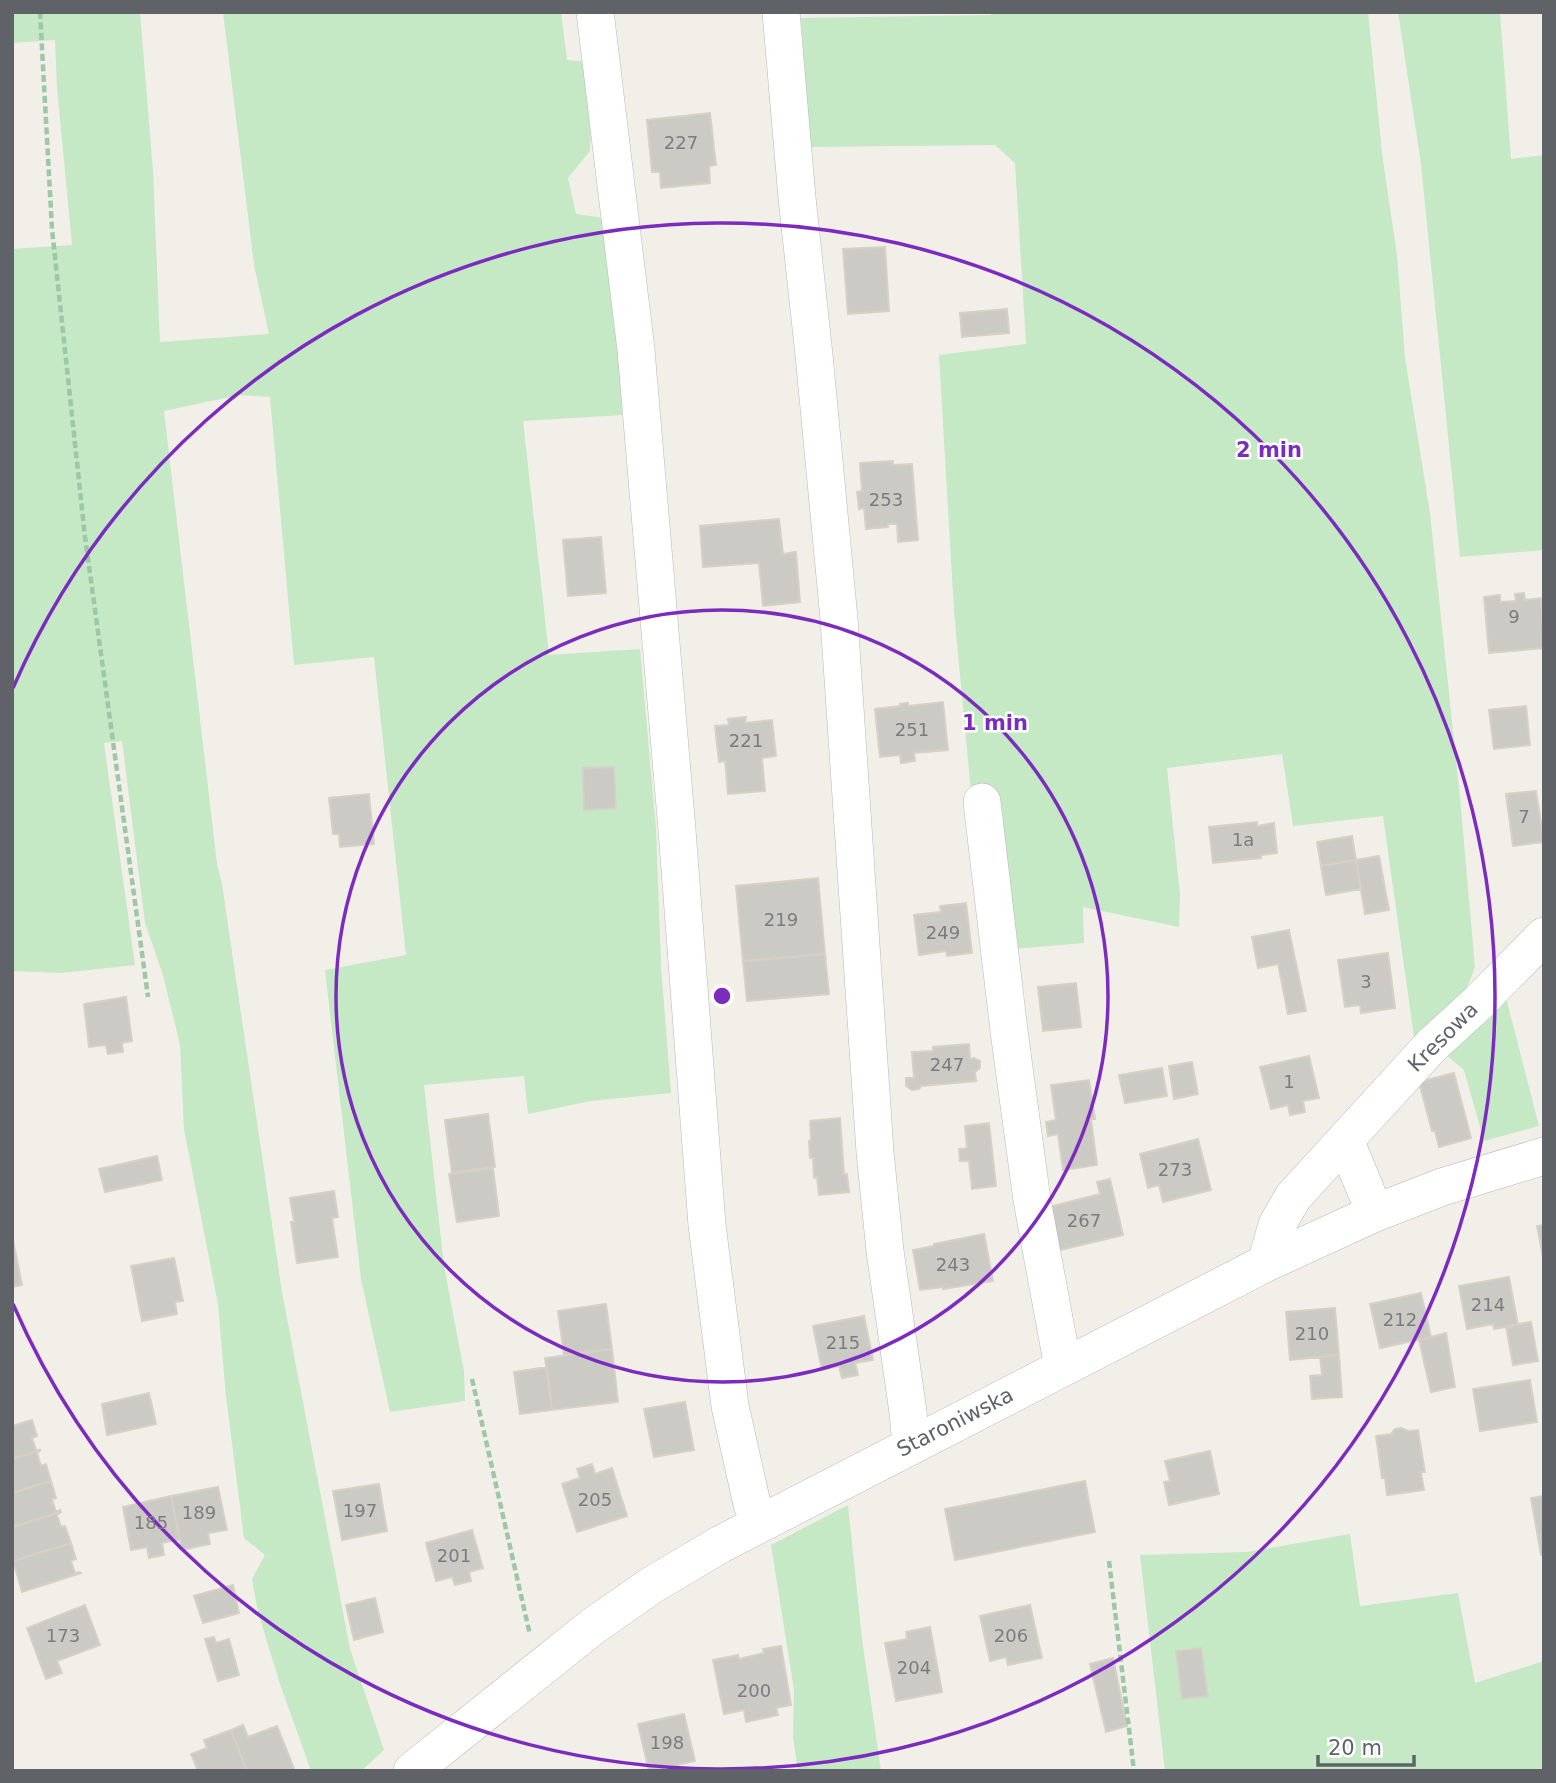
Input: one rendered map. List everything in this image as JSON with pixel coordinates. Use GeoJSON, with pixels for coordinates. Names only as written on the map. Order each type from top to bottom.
{"type":"FeatureCollection","features":[{"type":"Feature","properties":{"kind":"street"},"geometry":{"type":"LineString","coordinates":[[594,12],[636,350],[677,830],[706,1225],[730,1406],[752,1504],[760,1524]]}},
{"type":"Feature","properties":{"kind":"street"},"geometry":{"type":"LineString","coordinates":[[781,12],[839,619],[875,1152],[885,1251],[911,1445]]}},
{"type":"Feature","properties":{"kind":"street"},"geometry":{"type":"LineString","coordinates":[[982,802],[1032,1200],[1063,1367]]}},
{"type":"Feature","properties":{"kind":"street","name":"Kresowa"},"geometry":{"type":"LineString","coordinates":[[1266,1263],[1277,1224],[1293,1198],[1432,1045],[1544,936]]}},
{"type":"Feature","properties":{"kind":"street"},"geometry":{"type":"LineString","coordinates":[[1345,1140],[1375,1213]]}},
{"type":"Feature","properties":{"kind":"street","name":"Staroniwska"},"geometry":{"type":"LineString","coordinates":[[412,1771],[548,1661],[652,1585],[721,1544],[1266,1263],[1375,1213],[1443,1187],[1544,1156]]}},
{"type":"Feature","properties":{"kind":"path"},"geometry":{"type":"LineString","coordinates":[[40,12],[52,229],[85,537],[148,997]]}},
{"type":"Feature","properties":{"kind":"path"},"geometry":{"type":"LineString","coordinates":[[472,1379],[528,1631],[536,1647],[548,1661]]}},
{"type":"Feature","properties":{"kind":"path"},"geometry":{"type":"LineString","coordinates":[[1109,1561],[1134,1771]]}},
{"type":"Feature","properties":{"kind":"green space"},"geometry":{"type":"Polygon","coordinates":[[[12,12],[140,12],[153,171],[160,342],[269,334],[254,265],[223,12],[561,12],[567,60],[590,62],[590,151],[568,178],[576,214],[603,218],[617,308],[622,415],[523,421],[549,655],[640,649],[656,828],[661,966],[671,1093],[591,1101],[528,1114],[524,1076],[424,1085],[444,1266],[464,1371],[465,1401],[390,1412],[361,1279],[325,970],[406,955],[374,657],[294,665],[270,397],[239,395],[164,411],[217,864],[282,1292],[350,1649],[384,1750],[361,1771],[311,1771],[258,1612],[252,1579],[265,1555],[244,1538],[226,1396],[218,1304],[184,1129],[180,1045],[163,975],[145,923],[122,741],[104,743],[135,965],[61,973],[12,971],[12,249],[72,245],[55,40],[12,43],[12,12]]]}},
{"type":"Feature","properties":{"kind":"green space"},"geometry":{"type":"Polygon","coordinates":[[[991,12],[1368,12],[1382,153],[1397,255],[1405,358],[1430,513],[1475,967],[1465,993],[1415,1044],[1383,816],[1293,826],[1282,754],[1167,768],[1180,895],[1179,927],[1083,907],[1084,943],[1014,949],[971,792],[954,611],[939,355],[1026,344],[1015,163],[995,145],[810,147],[801,18],[991,15],[991,12]]]}},
{"type":"Feature","properties":{"kind":"green space"},"geometry":{"type":"Polygon","coordinates":[[[1398,12],[1500,12],[1511,159],[1544,155],[1544,550],[1460,557],[1421,164],[1398,12]]]}},
{"type":"Feature","properties":{"kind":"green space"},"geometry":{"type":"Polygon","coordinates":[[[1506,998],[1539,1126],[1484,1141],[1464,1070],[1446,1055],[1506,998]]]}},
{"type":"Feature","properties":{"kind":"green space"},"geometry":{"type":"Polygon","coordinates":[[[848,1505],[862,1639],[881,1771],[798,1771],[793,1737],[794,1690],[771,1545],[848,1505]]]}},
{"type":"Feature","properties":{"kind":"green space"},"geometry":{"type":"Polygon","coordinates":[[[1350,1534],[1360,1606],[1458,1593],[1475,1683],[1544,1661],[1544,1771],[1165,1771],[1140,1555],[1247,1552],[1350,1534]]]}},
{"type":"Feature","properties":{"kind":"building"},"geometry":{"type":"Polygon","coordinates":[[[710,113],[716,165],[709,166],[710,183],[661,188],[660,172],[652,172],[647,120],[710,113]]]}},
{"type":"Feature","properties":{"kind":"building"},"geometry":{"type":"Polygon","coordinates":[[[885,247],[889,311],[848,314],[843,249],[885,247]]]}},
{"type":"Feature","properties":{"kind":"building"},"geometry":{"type":"Polygon","coordinates":[[[1007,309],[1009,333],[962,337],[960,313],[1007,309]]]}},
{"type":"Feature","properties":{"kind":"building"},"geometry":{"type":"Polygon","coordinates":[[[893,461],[893,465],[912,464],[918,540],[898,542],[897,524],[866,529],[864,508],[859,509],[857,492],[862,491],[860,463],[893,461]]]}},
{"type":"Feature","properties":{"kind":"building"},"geometry":{"type":"Polygon","coordinates":[[[779,519],[783,554],[796,552],[800,602],[763,606],[759,563],[703,567],[700,526],[779,519]]]}},
{"type":"Feature","properties":{"kind":"building"},"geometry":{"type":"Polygon","coordinates":[[[601,537],[606,593],[568,596],[563,540],[601,537]]]}},
{"type":"Feature","properties":{"kind":"building"},"geometry":{"type":"Polygon","coordinates":[[[1524,593],[1525,600],[1541,598],[1544,648],[1489,653],[1484,597],[1500,595],[1500,602],[1516,601],[1515,594],[1524,593]]]}},
{"type":"Feature","properties":{"kind":"building"},"geometry":{"type":"Polygon","coordinates":[[[943,702],[948,750],[914,753],[915,761],[901,763],[900,755],[880,757],[875,709],[908,703],[908,706],[943,702]]]}},
{"type":"Feature","properties":{"kind":"building"},"geometry":{"type":"Polygon","coordinates":[[[1526,706],[1530,745],[1494,749],[1489,710],[1526,706]]]}},
{"type":"Feature","properties":{"kind":"building"},"geometry":{"type":"Polygon","coordinates":[[[746,717],[745,723],[772,720],[776,756],[762,758],[765,791],[728,794],[725,761],[719,762],[715,726],[729,725],[728,719],[746,717]]]}},
{"type":"Feature","properties":{"kind":"building"},"geometry":{"type":"Polygon","coordinates":[[[614,767],[616,808],[584,810],[583,768],[614,767]]]}},
{"type":"Feature","properties":{"kind":"building"},"geometry":{"type":"Polygon","coordinates":[[[1536,791],[1544,842],[1513,846],[1506,794],[1536,791]]]}},
{"type":"Feature","properties":{"kind":"building"},"geometry":{"type":"Polygon","coordinates":[[[369,794],[374,844],[340,847],[339,834],[333,834],[329,798],[369,794]]]}},
{"type":"Feature","properties":{"kind":"building"},"geometry":{"type":"Polygon","coordinates":[[[1257,822],[1257,826],[1274,823],[1277,853],[1261,855],[1261,858],[1213,863],[1209,827],[1257,822]]]}},
{"type":"Feature","properties":{"kind":"building"},"geometry":{"type":"Polygon","coordinates":[[[1352,836],[1356,860],[1321,866],[1317,842],[1352,836]]]}},
{"type":"Feature","properties":{"kind":"building"},"geometry":{"type":"Polygon","coordinates":[[[1379,856],[1389,910],[1365,914],[1356,860],[1379,856]]]}},
{"type":"Feature","properties":{"kind":"building"},"geometry":{"type":"Polygon","coordinates":[[[1356,860],[1361,889],[1326,895],[1321,866],[1356,860]]]}},
{"type":"Feature","properties":{"kind":"building"},"geometry":{"type":"Polygon","coordinates":[[[818,878],[825,954],[743,961],[736,886],[818,878]]]}},
{"type":"Feature","properties":{"kind":"building"},"geometry":{"type":"Polygon","coordinates":[[[966,903],[972,953],[947,956],[946,951],[919,955],[914,915],[941,912],[940,906],[966,903]]]}},
{"type":"Feature","properties":{"kind":"building"},"geometry":{"type":"Polygon","coordinates":[[[1289,930],[1306,1011],[1288,1014],[1278,964],[1258,968],[1252,937],[1289,930]]]}},
{"type":"Feature","properties":{"kind":"building"},"geometry":{"type":"Polygon","coordinates":[[[1388,953],[1395,1008],[1361,1013],[1360,1005],[1345,1007],[1338,960],[1388,953]]]}},
{"type":"Feature","properties":{"kind":"building"},"geometry":{"type":"Polygon","coordinates":[[[825,954],[829,994],[747,1001],[743,961],[825,954]]]}},
{"type":"Feature","properties":{"kind":"building"},"geometry":{"type":"Polygon","coordinates":[[[1076,983],[1081,1027],[1043,1031],[1038,987],[1076,983]]]}},
{"type":"Feature","properties":{"kind":"building"},"geometry":{"type":"Polygon","coordinates":[[[126,997],[132,1041],[122,1043],[123,1052],[108,1054],[106,1045],[89,1047],[84,1004],[126,997]]]}},
{"type":"Feature","properties":{"kind":"building"},"geometry":{"type":"Polygon","coordinates":[[[969,1044],[970,1059],[980,1061],[980,1068],[975,1072],[976,1081],[921,1086],[912,1090],[906,1086],[906,1078],[914,1078],[912,1052],[969,1044]]]}},
{"type":"Feature","properties":{"kind":"building"},"geometry":{"type":"Polygon","coordinates":[[[1309,1056],[1319,1098],[1303,1101],[1305,1112],[1290,1115],[1288,1105],[1271,1109],[1260,1067],[1309,1056]]]}},
{"type":"Feature","properties":{"kind":"building"},"geometry":{"type":"Polygon","coordinates":[[[1192,1062],[1198,1094],[1174,1099],[1169,1066],[1192,1062]]]}},
{"type":"Feature","properties":{"kind":"building"},"geometry":{"type":"Polygon","coordinates":[[[1162,1068],[1167,1096],[1125,1103],[1119,1075],[1162,1068]]]}},
{"type":"Feature","properties":{"kind":"building"},"geometry":{"type":"Polygon","coordinates":[[[1454,1073],[1471,1138],[1439,1147],[1419,1082],[1454,1073]]]}},
{"type":"Feature","properties":{"kind":"building"},"geometry":{"type":"Polygon","coordinates":[[[1089,1080],[1095,1119],[1091,1119],[1097,1165],[1063,1170],[1058,1134],[1048,1136],[1046,1122],[1056,1120],[1051,1085],[1089,1080]]]}},
{"type":"Feature","properties":{"kind":"building"},"geometry":{"type":"Polygon","coordinates":[[[488,1114],[495,1167],[452,1173],[445,1120],[488,1114]]]}},
{"type":"Feature","properties":{"kind":"building"},"geometry":{"type":"Polygon","coordinates":[[[840,1118],[844,1174],[847,1174],[849,1192],[819,1195],[817,1177],[814,1178],[813,1158],[810,1158],[810,1121],[840,1118]]]}},
{"type":"Feature","properties":{"kind":"building"},"geometry":{"type":"Polygon","coordinates":[[[989,1123],[996,1186],[972,1189],[969,1161],[960,1161],[959,1149],[967,1148],[965,1126],[989,1123]]]}},
{"type":"Feature","properties":{"kind":"building"},"geometry":{"type":"Polygon","coordinates":[[[1198,1139],[1211,1190],[1163,1202],[1159,1185],[1148,1188],[1140,1154],[1198,1139]]]}},
{"type":"Feature","properties":{"kind":"building"},"geometry":{"type":"Polygon","coordinates":[[[157,1156],[162,1180],[105,1192],[99,1169],[157,1156]]]}},
{"type":"Feature","properties":{"kind":"building"},"geometry":{"type":"Polygon","coordinates":[[[493,1168],[499,1216],[457,1222],[449,1174],[493,1168]]]}},
{"type":"Feature","properties":{"kind":"building"},"geometry":{"type":"Polygon","coordinates":[[[1110,1179],[1123,1235],[1056,1251],[1045,1208],[1100,1194],[1097,1182],[1110,1179]]]}},
{"type":"Feature","properties":{"kind":"building"},"geometry":{"type":"Polygon","coordinates":[[[334,1191],[338,1217],[332,1218],[338,1257],[297,1263],[290,1198],[334,1191]]]}},
{"type":"Feature","properties":{"kind":"building"},"geometry":{"type":"Polygon","coordinates":[[[1544,1225],[1544,1262],[1537,1226],[1544,1225]]]}},
{"type":"Feature","properties":{"kind":"building"},"geometry":{"type":"Polygon","coordinates":[[[984,1234],[993,1281],[920,1290],[913,1250],[984,1234]]]}},
{"type":"Feature","properties":{"kind":"building"},"geometry":{"type":"Polygon","coordinates":[[[12,1235],[22,1285],[12,1287],[12,1235]]]}},
{"type":"Feature","properties":{"kind":"building"},"geometry":{"type":"Polygon","coordinates":[[[174,1258],[183,1301],[175,1302],[177,1314],[142,1321],[131,1266],[174,1258]]]}},
{"type":"Feature","properties":{"kind":"building"},"geometry":{"type":"Polygon","coordinates":[[[1509,1277],[1518,1325],[1494,1329],[1493,1324],[1467,1329],[1459,1286],[1509,1277]]]}},
{"type":"Feature","properties":{"kind":"building"},"geometry":{"type":"Polygon","coordinates":[[[1421,1293],[1431,1337],[1380,1348],[1370,1304],[1421,1293]]]}},
{"type":"Feature","properties":{"kind":"building"},"geometry":{"type":"Polygon","coordinates":[[[606,1304],[612,1349],[564,1355],[558,1311],[606,1304]]]}},
{"type":"Feature","properties":{"kind":"building"},"geometry":{"type":"Polygon","coordinates":[[[1335,1308],[1339,1355],[1290,1360],[1286,1312],[1335,1308]]]}},
{"type":"Feature","properties":{"kind":"building"},"geometry":{"type":"Polygon","coordinates":[[[864,1316],[873,1360],[855,1363],[858,1375],[842,1378],[839,1366],[822,1370],[813,1326],[864,1316]]]}},
{"type":"Feature","properties":{"kind":"building"},"geometry":{"type":"Polygon","coordinates":[[[1531,1322],[1538,1361],[1513,1365],[1506,1326],[1531,1322]]]}},
{"type":"Feature","properties":{"kind":"building"},"geometry":{"type":"Polygon","coordinates":[[[1446,1333],[1455,1387],[1431,1392],[1419,1340],[1446,1333]]]}},
{"type":"Feature","properties":{"kind":"building"},"geometry":{"type":"Polygon","coordinates":[[[612,1349],[618,1402],[552,1410],[545,1358],[612,1349]]]}},
{"type":"Feature","properties":{"kind":"building"},"geometry":{"type":"Polygon","coordinates":[[[1339,1355],[1342,1397],[1312,1399],[1310,1376],[1322,1375],[1320,1357],[1339,1355]]]}},
{"type":"Feature","properties":{"kind":"building"},"geometry":{"type":"Polygon","coordinates":[[[547,1367],[552,1410],[520,1414],[514,1372],[547,1367]]]}},
{"type":"Feature","properties":{"kind":"building"},"geometry":{"type":"Polygon","coordinates":[[[1530,1380],[1537,1422],[1480,1431],[1473,1389],[1530,1380]]]}},
{"type":"Feature","properties":{"kind":"building"},"geometry":{"type":"Polygon","coordinates":[[[149,1393],[156,1424],[107,1435],[102,1404],[149,1393]]]}},
{"type":"Feature","properties":{"kind":"building"},"geometry":{"type":"Polygon","coordinates":[[[685,1402],[694,1450],[654,1457],[644,1409],[685,1402]]]}},
{"type":"Feature","properties":{"kind":"building"},"geometry":{"type":"Polygon","coordinates":[[[32,1420],[37,1436],[32,1438],[36,1450],[41,1450],[12,1459],[12,1426],[32,1420]]]}},
{"type":"Feature","properties":{"kind":"building"},"geometry":{"type":"Polygon","coordinates":[[[1395,1429],[1408,1431],[1418,1430],[1425,1472],[1421,1472],[1424,1490],[1387,1495],[1376,1436],[1391,1434],[1395,1429]]]}},
{"type":"Feature","properties":{"kind":"building"},"geometry":{"type":"Polygon","coordinates":[[[41,1450],[37,1453],[41,1466],[46,1464],[51,1481],[12,1493],[12,1459],[41,1450]]]}},
{"type":"Feature","properties":{"kind":"building"},"geometry":{"type":"Polygon","coordinates":[[[1210,1451],[1219,1494],[1169,1505],[1164,1482],[1170,1481],[1165,1461],[1210,1451]]]}},
{"type":"Feature","properties":{"kind":"building"},"geometry":{"type":"Polygon","coordinates":[[[592,1464],[595,1474],[612,1468],[627,1516],[577,1532],[562,1484],[580,1478],[577,1469],[592,1464]]]}},
{"type":"Feature","properties":{"kind":"building"},"geometry":{"type":"Polygon","coordinates":[[[51,1481],[56,1498],[52,1499],[56,1512],[61,1512],[12,1527],[12,1493],[51,1481]]]}},
{"type":"Feature","properties":{"kind":"building"},"geometry":{"type":"Polygon","coordinates":[[[1085,1481],[1095,1532],[955,1560],[945,1509],[1085,1481]]]}},
{"type":"Feature","properties":{"kind":"building"},"geometry":{"type":"Polygon","coordinates":[[[379,1484],[387,1531],[342,1540],[333,1491],[379,1484]]]}},
{"type":"Feature","properties":{"kind":"building"},"geometry":{"type":"Polygon","coordinates":[[[218,1487],[227,1530],[208,1533],[210,1544],[182,1550],[171,1496],[218,1487]]]}},
{"type":"Feature","properties":{"kind":"building"},"geometry":{"type":"Polygon","coordinates":[[[171,1496],[180,1539],[162,1543],[164,1555],[149,1558],[147,1547],[131,1550],[123,1507],[171,1496]]]}},
{"type":"Feature","properties":{"kind":"building"},"geometry":{"type":"Polygon","coordinates":[[[1544,1496],[1544,1554],[1541,1555],[1531,1498],[1544,1496]]]}},
{"type":"Feature","properties":{"kind":"building"},"geometry":{"type":"Polygon","coordinates":[[[61,1512],[57,1515],[61,1527],[65,1526],[71,1543],[13,1561],[12,1527],[61,1512]]]}},
{"type":"Feature","properties":{"kind":"building"},"geometry":{"type":"Polygon","coordinates":[[[472,1530],[483,1568],[469,1572],[471,1581],[455,1585],[452,1577],[436,1581],[426,1543],[472,1530]]]}},
{"type":"Feature","properties":{"kind":"building"},"geometry":{"type":"Polygon","coordinates":[[[71,1543],[76,1559],[71,1561],[75,1573],[81,1573],[22,1592],[13,1561],[71,1543]]]}},
{"type":"Feature","properties":{"kind":"building"},"geometry":{"type":"Polygon","coordinates":[[[233,1585],[239,1613],[203,1623],[194,1596],[233,1585]]]}},
{"type":"Feature","properties":{"kind":"building"},"geometry":{"type":"Polygon","coordinates":[[[375,1598],[383,1632],[354,1640],[346,1605],[375,1598]]]}},
{"type":"Feature","properties":{"kind":"building"},"geometry":{"type":"Polygon","coordinates":[[[85,1605],[100,1645],[57,1661],[62,1673],[46,1679],[27,1628],[85,1605]]]}},
{"type":"Feature","properties":{"kind":"building"},"geometry":{"type":"Polygon","coordinates":[[[1030,1605],[1042,1658],[1008,1665],[1006,1657],[990,1661],[980,1616],[1030,1605]]]}},
{"type":"Feature","properties":{"kind":"building"},"geometry":{"type":"Polygon","coordinates":[[[930,1627],[942,1692],[896,1701],[885,1643],[907,1639],[906,1632],[930,1627]]]}},
{"type":"Feature","properties":{"kind":"building"},"geometry":{"type":"Polygon","coordinates":[[[214,1637],[216,1643],[229,1639],[239,1675],[218,1681],[205,1639],[214,1637]]]}},
{"type":"Feature","properties":{"kind":"building"},"geometry":{"type":"Polygon","coordinates":[[[781,1646],[791,1705],[776,1708],[778,1715],[746,1722],[744,1710],[724,1714],[713,1660],[738,1655],[739,1659],[764,1653],[763,1649],[781,1646]]]}},
{"type":"Feature","properties":{"kind":"building"},"geometry":{"type":"Polygon","coordinates":[[[1201,1648],[1208,1696],[1182,1699],[1176,1651],[1201,1648]]]}},
{"type":"Feature","properties":{"kind":"building"},"geometry":{"type":"Polygon","coordinates":[[[1113,1658],[1127,1726],[1106,1732],[1090,1664],[1113,1658]]]}},
{"type":"Feature","properties":{"kind":"building"},"geometry":{"type":"Polygon","coordinates":[[[684,1714],[695,1761],[649,1771],[638,1724],[684,1714]]]}},
{"type":"Feature","properties":{"kind":"building"},"geometry":{"type":"Polygon","coordinates":[[[243,1725],[248,1737],[277,1726],[295,1771],[247,1771],[231,1730],[243,1725]]]}},
{"type":"Feature","properties":{"kind":"building"},"geometry":{"type":"Polygon","coordinates":[[[231,1730],[247,1771],[198,1771],[191,1754],[207,1748],[204,1740],[231,1730]]]}}]}
